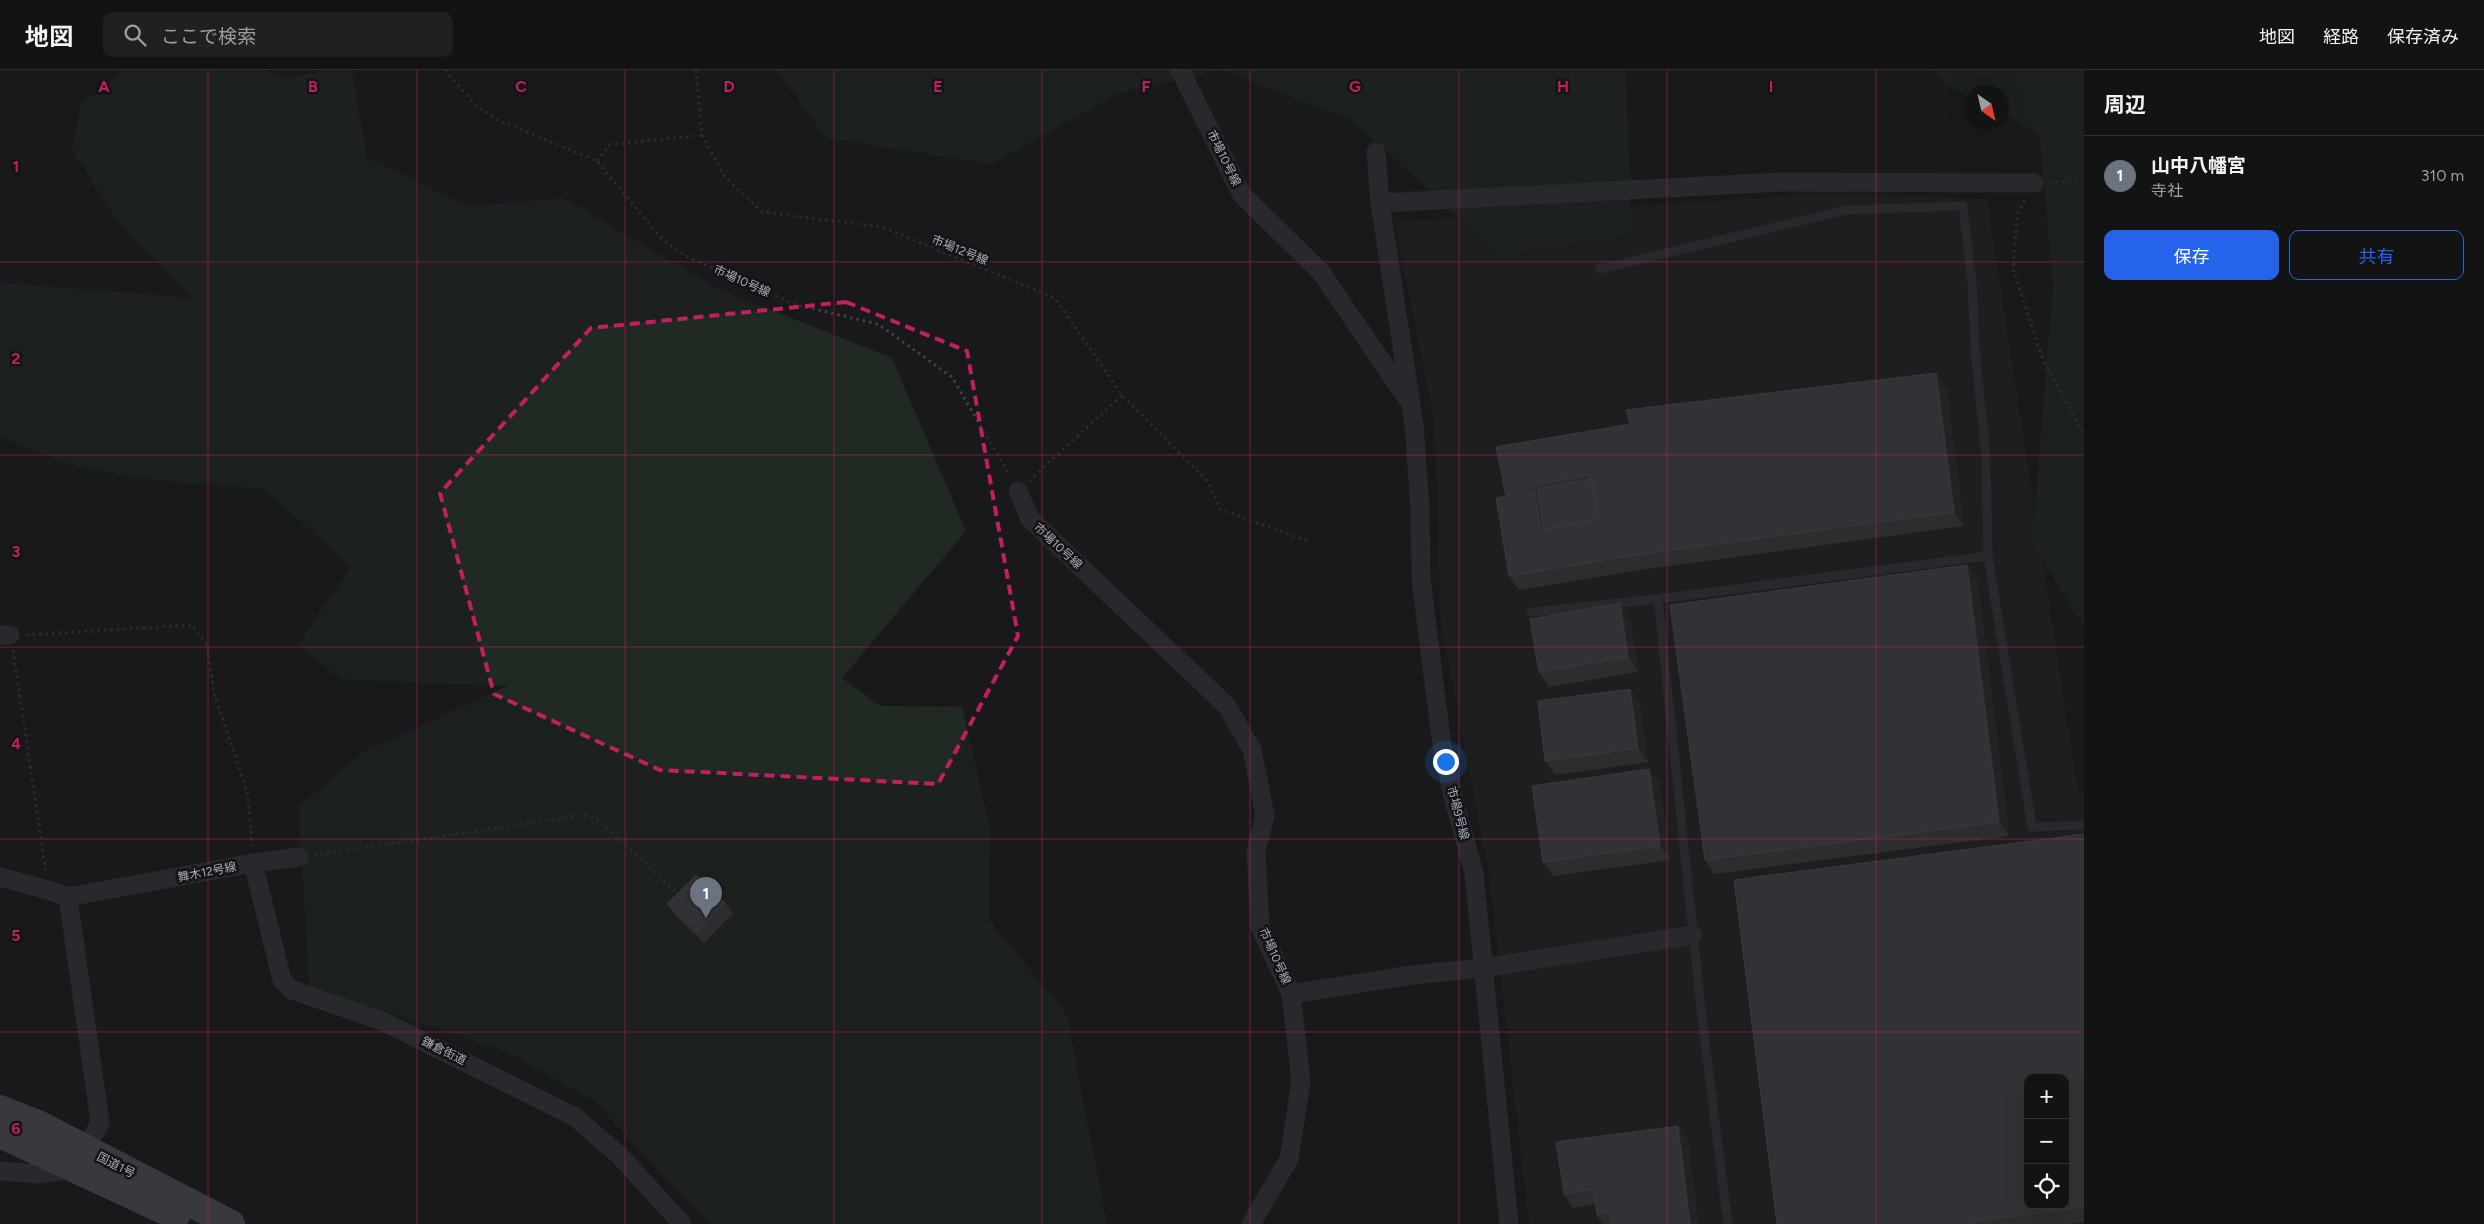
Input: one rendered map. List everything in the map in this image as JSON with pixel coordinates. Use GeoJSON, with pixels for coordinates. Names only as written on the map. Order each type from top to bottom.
{"type":"FeatureCollection","features":[{"type":"Feature","properties":{"kind":"highway","name":"国道1号"},"geometry":{"type":"LineString","coordinates":[[0,1109],[40,1125],[82,1160],[193,1224]]}},
{"type":"Feature","properties":{"kind":"highway","name":"国道1号"},"geometry":{"type":"LineString","coordinates":[[0,1134],[82,1160],[231,1224]]}},
{"type":"Feature","properties":{"kind":"street","name":"市場10号線"},"geometry":{"type":"LineString","coordinates":[[1180,70],[1242,195],[1320,271],[1409,402]]}},
{"type":"Feature","properties":{"kind":"street","name":"市場9号線"},"geometry":{"type":"LineString","coordinates":[[1376,152],[1380,203],[1409,402],[1414,424],[1421,579],[1442,746],[1454,801],[1474,873],[1509,1224]]}},
{"type":"Feature","properties":{"kind":"street"},"geometry":{"type":"LineString","coordinates":[[1380,203],[1780,182],[2034,183]]}},
{"type":"Feature","properties":{"kind":"street","name":"市場10号線"},"geometry":{"type":"LineString","coordinates":[[1018,491],[1030,520],[1227,706],[1252,750],[1264,815],[1256,851],[1260,926],[1291,994],[1301,1081],[1289,1159],[1251,1224]]}},
{"type":"Feature","properties":{"kind":"street"},"geometry":{"type":"LineString","coordinates":[[253,863],[299,857]]}},
{"type":"Feature","properties":{"kind":"street","name":"舞木12号線"},"geometry":{"type":"LineString","coordinates":[[68,898],[253,863]]}},
{"type":"Feature","properties":{"kind":"street","name":"鎌倉街道"},"geometry":{"type":"LineString","coordinates":[[253,863],[282,980],[292,990],[380,1020],[575,1116],[620,1156],[682,1224]]}},
{"type":"Feature","properties":{"kind":"street"},"geometry":{"type":"LineString","coordinates":[[0,877],[48,890],[68,898],[100,1122],[82,1160],[38,1174],[0,1171]]}},
{"type":"Feature","properties":{"kind":"street"},"geometry":{"type":"LineString","coordinates":[[1291,994],[1413,975],[1482,968],[1693,935]]}},
{"type":"Feature","properties":{"kind":"lane"},"geometry":{"type":"LineString","coordinates":[[1600,269],[1846,210],[1963,206],[1972,283],[1975,349],[1986,456],[1988,556],[2032,827],[2084,825]]}},
{"type":"Feature","properties":{"kind":"lane"},"geometry":{"type":"LineString","coordinates":[[1531,612],[1658,598],[1988,556]]}},
{"type":"Feature","properties":{"kind":"lane"},"geometry":{"type":"LineString","coordinates":[[1658,598],[1693,935],[1728,1224]]}},
{"type":"Feature","properties":{"kind":"path","name":"市場10号線"},"geometry":{"type":"LineString","coordinates":[[445,70],[476,106],[500,121],[596,161],[661,238],[686,256],[797,305],[878,324],[952,377],[1018,491]]}},
{"type":"Feature","properties":{"kind":"path","name":"市場12号線"},"geometry":{"type":"LineString","coordinates":[[696,70],[702,135],[725,177],[762,212],[882,227],[1055,298],[1122,394],[1209,483],[1220,509],[1308,541]]}},
{"type":"Feature","properties":{"kind":"path"},"geometry":{"type":"LineString","coordinates":[[596,161],[609,145],[702,135]]}},
{"type":"Feature","properties":{"kind":"path"},"geometry":{"type":"LineString","coordinates":[[2084,181],[2034,183],[2017,215],[2013,269],[2043,360],[2084,434]]}},
{"type":"Feature","properties":{"kind":"path"},"geometry":{"type":"LineString","coordinates":[[1018,491],[1122,394]]}},
{"type":"Feature","properties":{"kind":"path","name":"舞木12号線"},"geometry":{"type":"LineString","coordinates":[[5,635],[192,625],[207,645],[214,693],[248,795],[253,863]]}},
{"type":"Feature","properties":{"kind":"path"},"geometry":{"type":"LineString","coordinates":[[5,635],[48,890]]}},
{"type":"Feature","properties":{"kind":"path"},"geometry":{"type":"LineString","coordinates":[[299,857],[585,815],[597,819],[675,891]]}},
{"type":"Feature","properties":{"kind":"highlighted area"},"geometry":{"type":"Polygon","coordinates":[[[846,302],[967,351],[1018,636],[938,784],[660,770],[494,694],[440,493],[591,328],[846,302]]]}},
{"type":"Feature","properties":{"kind":"shaded area"},"geometry":{"type":"Polygon","coordinates":[[[125,70],[263,70],[287,79],[325,70],[352,70],[367,158],[470,207],[563,198],[721,290],[892,358],[966,531],[842,678],[880,706],[962,707],[990,827],[989,919],[1067,1015],[1107,1224],[709,1224],[594,1101],[505,1051],[309,986],[299,806],[362,753],[508,686],[341,679],[298,644],[351,567],[265,489],[137,478],[73,465],[0,437],[0,283],[192,298],[115,218],[72,149],[81,104],[125,70]]]}},
{"type":"Feature","properties":{"kind":"shaded area"},"geometry":{"type":"Polygon","coordinates":[[[777,70],[1222,70],[1119,93],[992,164],[825,137],[777,70]]]}},
{"type":"Feature","properties":{"kind":"shaded area"},"geometry":{"type":"Polygon","coordinates":[[[1222,70],[1626,70],[1632,233],[1500,256],[1352,120],[1222,70]]]}},
{"type":"Feature","properties":{"kind":"shaded area"},"geometry":{"type":"Polygon","coordinates":[[[1933,70],[2084,70],[2084,627],[2032,544],[2053,284],[2039,133],[2009,117],[2009,85],[1964,85],[1964,93],[1943,82],[1933,70]]]}},
{"type":"Feature","properties":{"kind":"shaded area"},"geometry":{"type":"Polygon","coordinates":[[[1823,194],[1987,199],[2078,792],[2084,793],[2084,1224],[1529,1224],[1489,874],[1440,618],[1435,424],[1395,223],[1823,194]]]}},
{"type":"Feature","properties":{"kind":"building"},"geometry":{"type":"Polygon","coordinates":[[[1936,373],[1954,512],[1629,556],[1509,576],[1496,498],[1506,496],[1496,447],[1630,424],[1626,410],[1936,373]],[[1591,475],[1534,485],[1541,530],[1598,519],[1591,475]]]}},
{"type":"Feature","properties":{"kind":"building"},"geometry":{"type":"Polygon","coordinates":[[[1591,479],[1598,519],[1543,529],[1537,489],[1591,479]]]}},
{"type":"Feature","properties":{"kind":"building"},"geometry":{"type":"Polygon","coordinates":[[[1967,565],[1999,822],[1705,860],[1670,605],[1967,565]]]}},
{"type":"Feature","properties":{"kind":"building"},"geometry":{"type":"Polygon","coordinates":[[[1620,603],[1628,657],[1539,672],[1530,619],[1620,603]]]}},
{"type":"Feature","properties":{"kind":"building"},"geometry":{"type":"Polygon","coordinates":[[[1630,689],[1638,748],[1545,761],[1538,701],[1630,689]]]}},
{"type":"Feature","properties":{"kind":"building"},"geometry":{"type":"Polygon","coordinates":[[[1649,769],[1660,846],[1543,862],[1532,786],[1649,769]]]}},
{"type":"Feature","properties":{"kind":"building"},"geometry":{"type":"Polygon","coordinates":[[[2084,834],[2084,1207],[2069,1209],[2069,1074],[2024,1074],[2024,1209],[2069,1209],[1976,1221],[1977,1224],[1777,1224],[1734,880],[2084,834]]]}},
{"type":"Feature","properties":{"kind":"building"},"geometry":{"type":"Polygon","coordinates":[[[696,875],[725,903],[697,932],[667,904],[696,875]]]}},
{"type":"Feature","properties":{"kind":"building"},"geometry":{"type":"Polygon","coordinates":[[[1678,1126],[1690,1224],[1611,1224],[1609,1211],[1597,1215],[1593,1189],[1564,1194],[1556,1142],[1678,1126]]]}},
{"type":"Feature","properties":{"kind":"place","name":"山中八幡宮"},"geometry":{"type":"Point","coordinates":[706,918]}}]}
